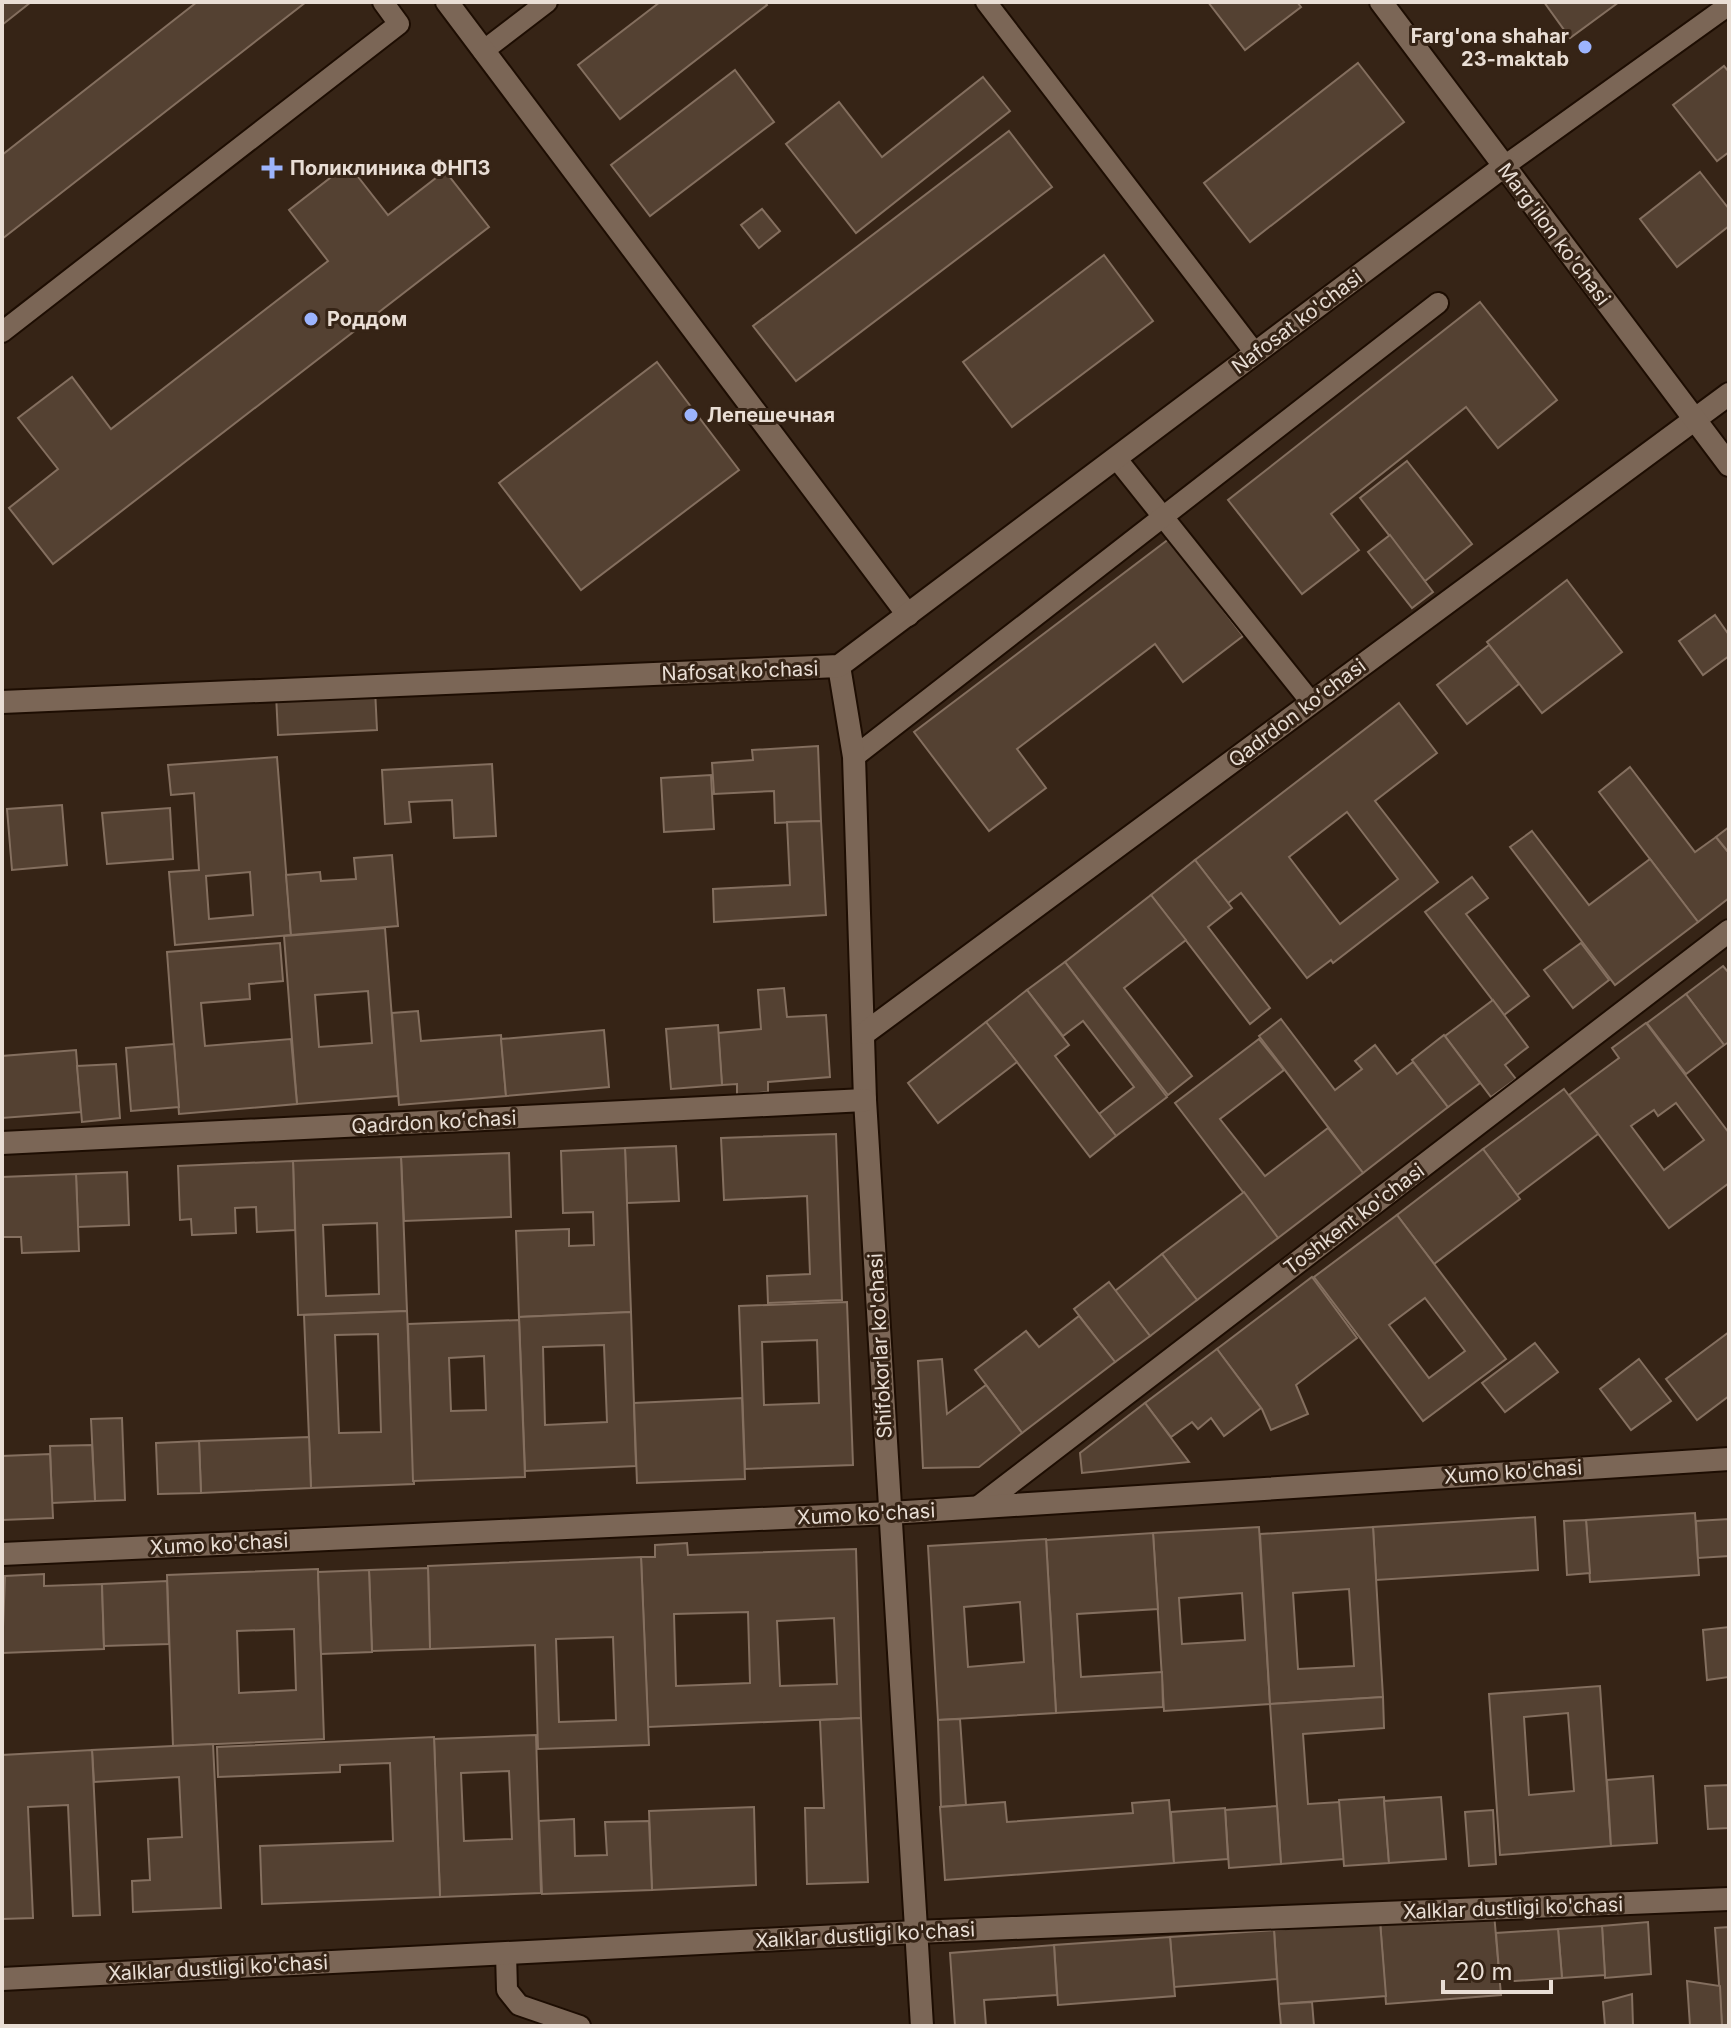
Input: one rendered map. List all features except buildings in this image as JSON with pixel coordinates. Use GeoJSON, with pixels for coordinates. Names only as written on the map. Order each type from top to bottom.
{"type":"FeatureCollection","features":[{"type":"Feature","properties":{"kind":"street"},"geometry":{"type":"LineString","coordinates":[[447,2],[908,615]]}},
{"type":"Feature","properties":{"kind":"street","name":"Marg'ilon ko'chasi"},"geometry":{"type":"LineString","coordinates":[[1381,2],[1729,465]]}},
{"type":"Feature","properties":{"kind":"street","name":"Nafosat ko'chasi"},"geometry":{"type":"LineString","coordinates":[[2,702],[839,666],[1503,167]]}},
{"type":"Feature","properties":{"kind":"street","name":"Qadrdon koʻchasi"},"geometry":{"type":"LineString","coordinates":[[865,1033],[1729,394]]}},
{"type":"Feature","properties":{"kind":"street","name":"Shifokorlar ko'chasi"},"geometry":{"type":"LineString","coordinates":[[839,666],[854,757],[865,1100],[922,2026]]}},
{"type":"Feature","properties":{"kind":"street","name":"Toshkent ko'chasi"},"geometry":{"type":"LineString","coordinates":[[980,1506],[1729,931]]}},
{"type":"Feature","properties":{"kind":"street","name":"Qadrdon koʻchasi"},"geometry":{"type":"LineString","coordinates":[[2,1143],[865,1100]]}},
{"type":"Feature","properties":{"kind":"street","name":"Xumo ko'chasi"},"geometry":{"type":"LineString","coordinates":[[2,1554],[890,1513],[1729,1459]]}},
{"type":"Feature","properties":{"kind":"street","name":"Xalklar dustligi ko'chasi"},"geometry":{"type":"LineString","coordinates":[[2,1979],[916,1932],[1729,1899]]}},
{"type":"Feature","properties":{"kind":"lane"},"geometry":{"type":"LineString","coordinates":[[2,332],[399,24],[383,2]]}},
{"type":"Feature","properties":{"kind":"lane"},"geometry":{"type":"LineString","coordinates":[[483,51],[547,2]]}},
{"type":"Feature","properties":{"kind":"lane"},"geometry":{"type":"LineString","coordinates":[[986,2],[1255,353]]}},
{"type":"Feature","properties":{"kind":"lane"},"geometry":{"type":"LineString","coordinates":[[1503,167],[1729,5]]}},
{"type":"Feature","properties":{"kind":"lane"},"geometry":{"type":"LineString","coordinates":[[854,757],[1438,303]]}},
{"type":"Feature","properties":{"kind":"lane"},"geometry":{"type":"LineString","coordinates":[[1116,458],[1311,702]]}},
{"type":"Feature","properties":{"kind":"lane"},"geometry":{"type":"LineString","coordinates":[[506,1953],[507,1990],[519,2005],[580,2026]]}},
{"type":"Feature","properties":{"kind":"place","name":"Farg'ona shahar 23-maktab"},"geometry":{"type":"Point","coordinates":[1585,47]}},
{"type":"Feature","properties":{"kind":"place","name":"Поликлиника ФНПЗ"},"geometry":{"type":"Point","coordinates":[272,168]}},
{"type":"Feature","properties":{"kind":"place","name":"Роддом"},"geometry":{"type":"Point","coordinates":[311,319]}},
{"type":"Feature","properties":{"kind":"place","name":"Лепешечная"},"geometry":{"type":"Point","coordinates":[691,415]}}]}
